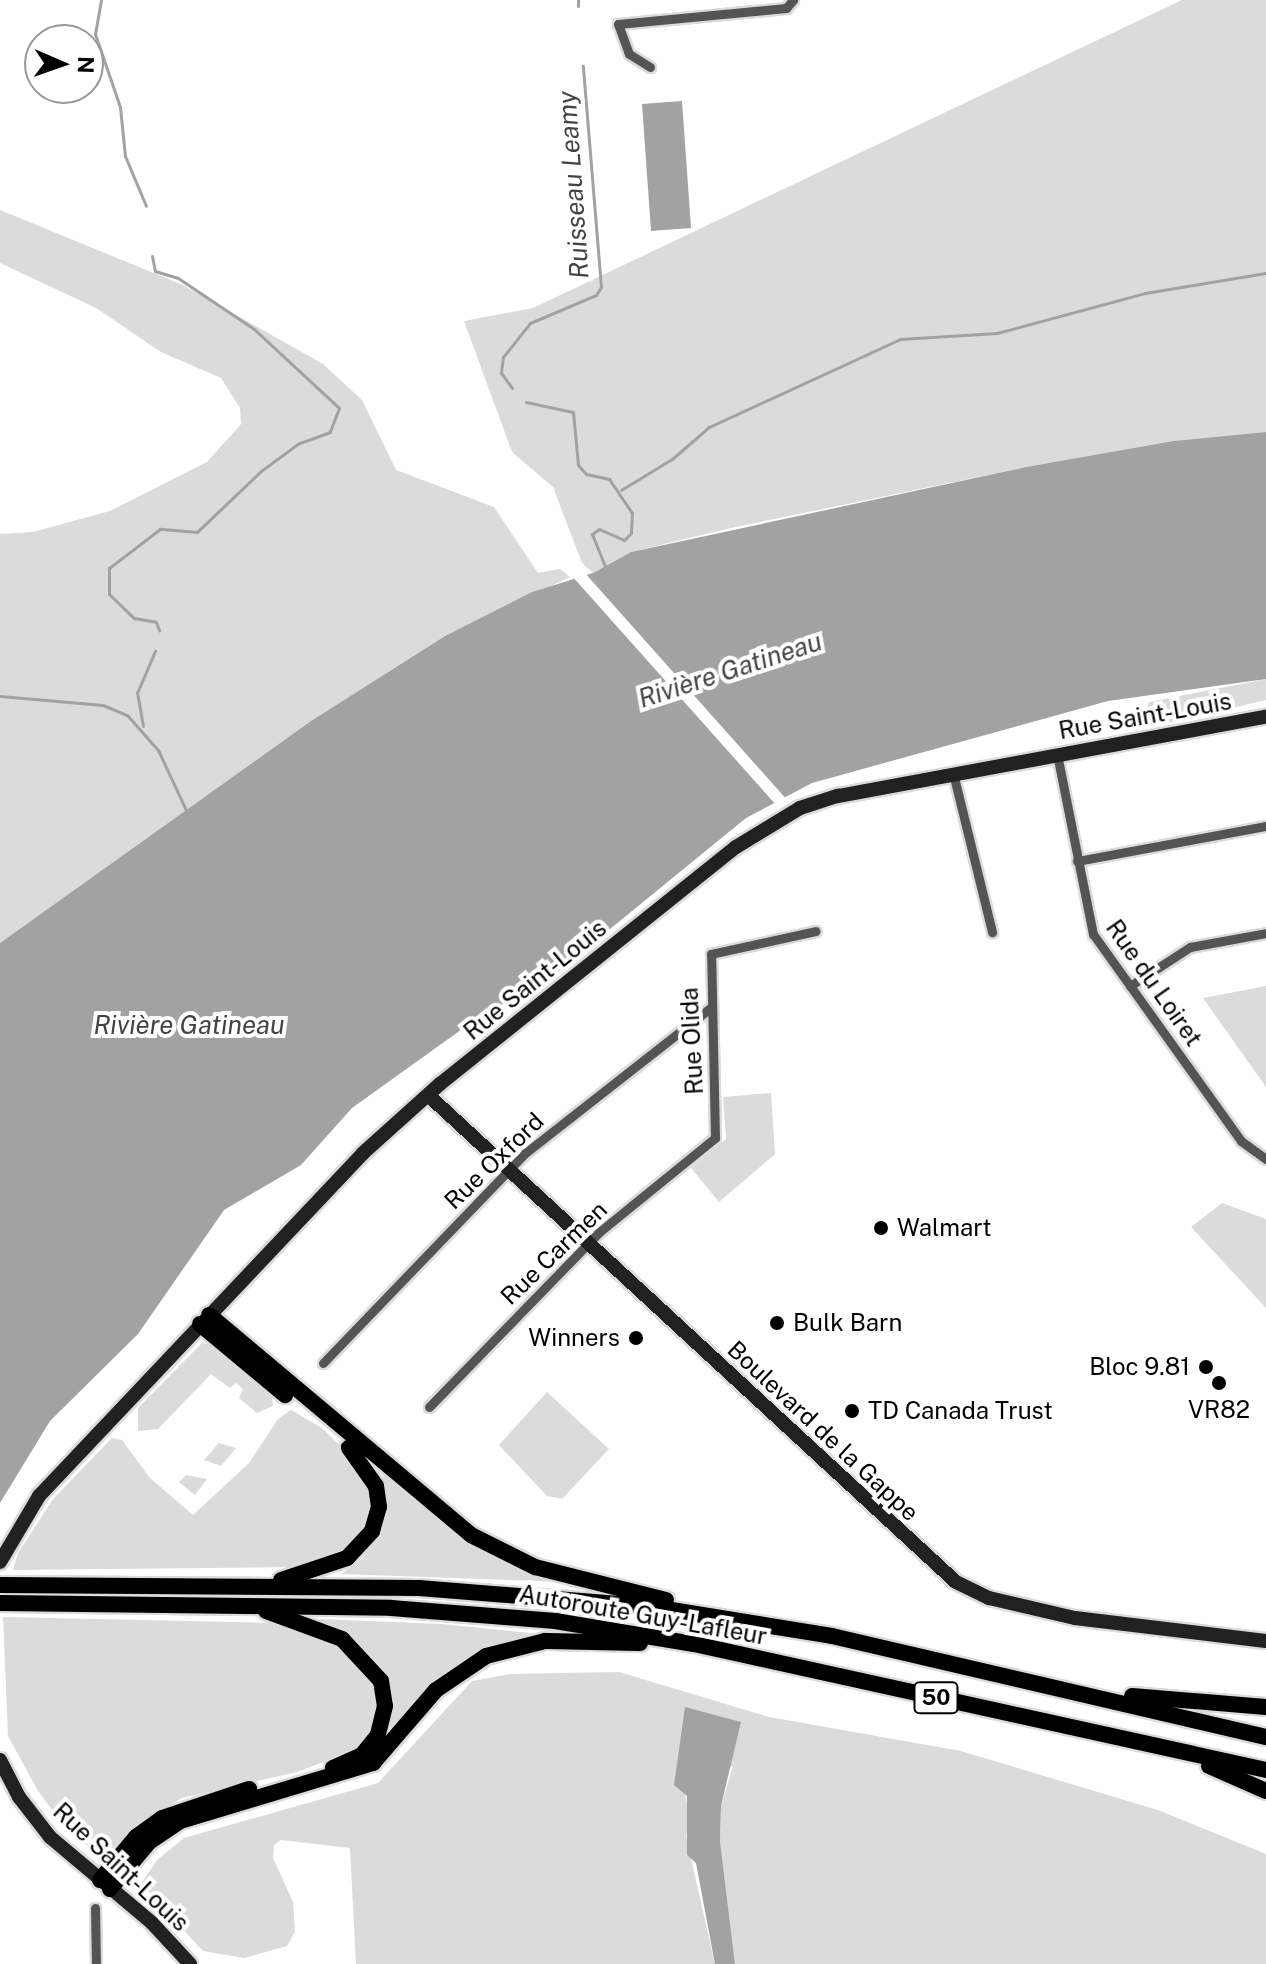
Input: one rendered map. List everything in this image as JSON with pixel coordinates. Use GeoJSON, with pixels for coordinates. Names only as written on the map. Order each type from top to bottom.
{"type":"FeatureCollection","features":[{"type":"Feature","properties":{"kind":"highway"},"geometry":{"type":"LineString","coordinates":[[205,1319],[358,1457],[378,1493],[375,1525],[353,1554],[319,1570],[261,1586]]}},
{"type":"Feature","properties":{"kind":"highway"},"geometry":{"type":"LineString","coordinates":[[205,1319],[471,1535],[545,1570],[745,1620]]}},
{"type":"Feature","properties":{"kind":"highway","name":"Autoroute Guy-Lafleur"},"geometry":{"type":"LineString","coordinates":[[0,1585],[261,1586],[505,1593],[745,1620],[1074,1690],[1266,1737]]}},
{"type":"Feature","properties":{"kind":"highway","name":"Autoroute Guy-Lafleur"},"geometry":{"type":"LineString","coordinates":[[8,1603],[249,1605],[483,1613],[694,1644],[1266,1770]]}},
{"type":"Feature","properties":{"kind":"highway"},"geometry":{"type":"LineString","coordinates":[[105,1884],[136,1837],[175,1810],[340,1766],[376,1739],[385,1697],[364,1657],[326,1631],[249,1605]]}},
{"type":"Feature","properties":{"kind":"highway"},"geometry":{"type":"LineString","coordinates":[[105,1884],[149,1842],[180,1821],[373,1763],[440,1686],[491,1654],[550,1641],[694,1644]]}},
{"type":"Feature","properties":{"kind":"highway"},"geometry":{"type":"LineString","coordinates":[[1074,1690],[1266,1707]]}},
{"type":"Feature","properties":{"kind":"highway"},"geometry":{"type":"LineString","coordinates":[[1178,1752],[1266,1791]]}},
{"type":"Feature","properties":{"kind":"main road","name":"Rue Saint-Louis"},"geometry":{"type":"LineString","coordinates":[[0,1562],[39,1496],[205,1319],[408,1113],[764,828],[827,799],[953,773],[1266,717]]}},
{"type":"Feature","properties":{"kind":"main road","name":"Boulevard de la Gappe"},"geometry":{"type":"LineString","coordinates":[[428,1095],[956,1582],[1000,1601],[1097,1622],[1266,1641]]}},
{"type":"Feature","properties":{"kind":"main road"},"geometry":{"type":"LineString","coordinates":[[408,1113],[444,1112]]}},
{"type":"Feature","properties":{"kind":"main road","name":"Rue Saint-Louis"},"geometry":{"type":"LineString","coordinates":[[0,1760],[39,1824],[190,1964]]}},
{"type":"Feature","properties":{"kind":"street"},"geometry":{"type":"LineString","coordinates":[[650,67],[629,54],[618,24],[786,8],[793,0]]}},
{"type":"Feature","properties":{"kind":"street","name":"Rue du Loiret"},"geometry":{"type":"LineString","coordinates":[[1057,754],[1093,934],[1241,1141],[1266,1159]]}},
{"type":"Feature","properties":{"kind":"street"},"geometry":{"type":"LineString","coordinates":[[953,773],[992,932]]}},
{"type":"Feature","properties":{"kind":"street"},"geometry":{"type":"LineString","coordinates":[[1077,861],[1266,826]]}},
{"type":"Feature","properties":{"kind":"street","name":"Rue Olida"},"geometry":{"type":"LineString","coordinates":[[715,1138],[709,960],[716,950],[816,931]]}},
{"type":"Feature","properties":{"kind":"street"},"geometry":{"type":"LineString","coordinates":[[1130,986],[1190,947],[1266,933]]}},
{"type":"Feature","properties":{"kind":"street","name":"Rue Oxford"},"geometry":{"type":"LineString","coordinates":[[323,1363],[538,1141],[710,1008]]}},
{"type":"Feature","properties":{"kind":"street","name":"Rue Carmen"},"geometry":{"type":"LineString","coordinates":[[429,1407],[588,1244],[715,1138]]}},
{"type":"Feature","properties":{"kind":"street"},"geometry":{"type":"LineString","coordinates":[[95,1908],[96,1964]]}},
{"type":"Feature","properties":{"kind":"shaded area"},"geometry":{"type":"Polygon","coordinates":[[[1182,0],[1266,0],[1266,432],[1173,441],[1026,467],[731,528],[631,552],[593,573],[582,563],[553,487],[512,452],[464,321],[533,308],[1182,0]]]}},
{"type":"Feature","properties":{"kind":"shaded area"},"geometry":{"type":"Polygon","coordinates":[[[0,210],[183,285],[323,364],[362,400],[396,470],[494,507],[538,573],[560,569],[570,577],[445,636],[311,721],[0,943],[0,534],[33,532],[110,511],[207,462],[241,424],[240,408],[221,378],[161,352],[96,308],[0,263],[0,210]]]}},
{"type":"Feature","properties":{"kind":"shaded area"},"geometry":{"type":"Polygon","coordinates":[[[1266,679],[1266,700],[1151,727],[1144,718],[1149,702],[1266,679]]]}},
{"type":"Feature","properties":{"kind":"shaded area"},"geometry":{"type":"Polygon","coordinates":[[[1266,986],[1266,1087],[1203,998],[1266,986]]]}},
{"type":"Feature","properties":{"kind":"shaded area"},"geometry":{"type":"Polygon","coordinates":[[[771,1093],[775,1154],[719,1202],[691,1168],[726,1139],[723,1097],[771,1093]]]}},
{"type":"Feature","properties":{"kind":"shaded area"},"geometry":{"type":"Polygon","coordinates":[[[1222,1203],[1266,1219],[1266,1308],[1191,1227],[1222,1203]]]}},
{"type":"Feature","properties":{"kind":"shaded area"},"geometry":{"type":"Polygon","coordinates":[[[202,1343],[213,1345],[272,1395],[273,1406],[257,1413],[239,1398],[243,1389],[236,1383],[230,1388],[211,1374],[158,1429],[138,1431],[138,1408],[202,1343]]]}},
{"type":"Feature","properties":{"kind":"shaded area"},"geometry":{"type":"Polygon","coordinates":[[[547,1392],[609,1449],[562,1499],[547,1496],[499,1445],[547,1392]]]}},
{"type":"Feature","properties":{"kind":"shaded area"},"geometry":{"type":"Polygon","coordinates":[[[291,1410],[322,1428],[360,1465],[374,1488],[375,1510],[363,1536],[331,1560],[294,1567],[13,1570],[18,1553],[53,1499],[112,1438],[122,1440],[150,1478],[193,1515],[249,1463],[278,1419],[291,1410]]]}},
{"type":"Feature","properties":{"kind":"shaded area"},"geometry":{"type":"Polygon","coordinates":[[[219,1443],[236,1448],[221,1466],[204,1460],[219,1443]]]}},
{"type":"Feature","properties":{"kind":"shaded area"},"geometry":{"type":"Polygon","coordinates":[[[383,1472],[468,1542],[566,1582],[341,1574],[362,1559],[377,1537],[386,1513],[383,1472]]]}},
{"type":"Feature","properties":{"kind":"shaded area"},"geometry":{"type":"Polygon","coordinates":[[[186,1475],[207,1479],[195,1495],[179,1482],[186,1475]]]}},
{"type":"Feature","properties":{"kind":"shaded area"},"geometry":{"type":"Polygon","coordinates":[[[3,1617],[277,1623],[318,1635],[349,1651],[367,1675],[378,1700],[376,1719],[357,1749],[297,1772],[182,1798],[150,1816],[109,1856],[93,1851],[66,1828],[38,1791],[8,1736],[3,1617]]]}},
{"type":"Feature","properties":{"kind":"shaded area"},"geometry":{"type":"Polygon","coordinates":[[[319,1619],[442,1624],[550,1635],[493,1649],[446,1673],[376,1759],[393,1703],[388,1677],[345,1631],[324,1626],[319,1619]]]}},
{"type":"Feature","properties":{"kind":"shaded area"},"geometry":{"type":"Polygon","coordinates":[[[619,1672],[769,1717],[961,1751],[1158,1810],[1266,1854],[1266,1964],[735,1964],[720,1841],[721,1806],[733,1766],[684,1791],[691,1820],[686,1836],[715,1964],[356,1964],[350,1848],[281,1840],[274,1845],[273,1858],[293,1902],[295,1932],[287,1946],[244,1958],[203,1951],[141,1884],[157,1860],[184,1838],[378,1783],[472,1681],[510,1674],[619,1672]]]}},
{"type":"Feature","properties":{"kind":"water"},"geometry":{"type":"Polygon","coordinates":[[[682,101],[691,228],[651,231],[642,104],[682,101]]]}},
{"type":"Feature","properties":{"kind":"water","name":"Rivière Gatineau"},"geometry":{"type":"Polygon","coordinates":[[[1266,432],[1266,679],[1108,701],[812,783],[746,818],[561,969],[465,1027],[352,1108],[301,1165],[224,1210],[138,1334],[50,1421],[0,1503],[0,943],[311,721],[445,636],[532,592],[593,573],[631,552],[1026,467],[1173,441],[1266,432]]]}},
{"type":"Feature","properties":{"kind":"water"},"geometry":{"type":"Polygon","coordinates":[[[685,1707],[741,1722],[721,1806],[720,1841],[735,1964],[715,1964],[696,1863],[687,1855],[687,1796],[674,1785],[685,1707]]]}},
{"type":"Feature","properties":{"kind":"pier"},"geometry":{"type":"Polygon","coordinates":[[[584,572],[788,801],[777,806],[572,576],[584,572]]]}},
{"type":"Feature","properties":{"kind":"waterway"},"geometry":{"type":"LineString","coordinates":[[101,0],[95,34],[120,107],[125,156],[146,206]]}},
{"type":"Feature","properties":{"kind":"waterway","name":"Ruisseau Leamy"},"geometry":{"type":"LineString","coordinates":[[578,0],[578,6]]}},
{"type":"Feature","properties":{"kind":"waterway","name":"Ruisseau Leamy"},"geometry":{"type":"LineString","coordinates":[[512,388],[501,373],[503,357],[530,323],[596,295],[601,287],[583,66]]}},
{"type":"Feature","properties":{"kind":"waterway"},"geometry":{"type":"LineString","coordinates":[[152,256],[155,271],[178,278],[254,329],[339,408],[330,432],[299,443],[261,471],[197,532],[160,529],[109,568],[109,594],[134,618],[156,622],[159,630]]}},
{"type":"Feature","properties":{"kind":"waterway"},"geometry":{"type":"LineString","coordinates":[[621,490],[672,459],[709,427],[900,339],[997,333],[1145,293],[1266,273]]}},
{"type":"Feature","properties":{"kind":"waterway","name":"Ruisseau Leamy"},"geometry":{"type":"LineString","coordinates":[[526,402],[573,412],[578,465],[586,474],[609,479],[632,513],[631,533],[624,540],[599,529],[592,534],[605,567]]}},
{"type":"Feature","properties":{"kind":"waterway"},"geometry":{"type":"LineString","coordinates":[[143,726],[137,693],[155,651]]}},
{"type":"Feature","properties":{"kind":"waterway"},"geometry":{"type":"LineString","coordinates":[[0,696],[103,705],[127,715],[158,750],[186,810]]}},
{"type":"Feature","properties":{"kind":"place","name":"Walmart"},"geometry":{"type":"Point","coordinates":[881,1228]}},
{"type":"Feature","properties":{"kind":"place","name":"Bulk Barn"},"geometry":{"type":"Point","coordinates":[777,1323]}},
{"type":"Feature","properties":{"kind":"place","name":"Winners"},"geometry":{"type":"Point","coordinates":[636,1338]}},
{"type":"Feature","properties":{"kind":"place","name":"Bloc 9.81"},"geometry":{"type":"Point","coordinates":[1206,1367]}},
{"type":"Feature","properties":{"kind":"place","name":"VR82"},"geometry":{"type":"Point","coordinates":[1219,1383]}},
{"type":"Feature","properties":{"kind":"place","name":"TD Canada Trust"},"geometry":{"type":"Point","coordinates":[852,1411]}}]}
